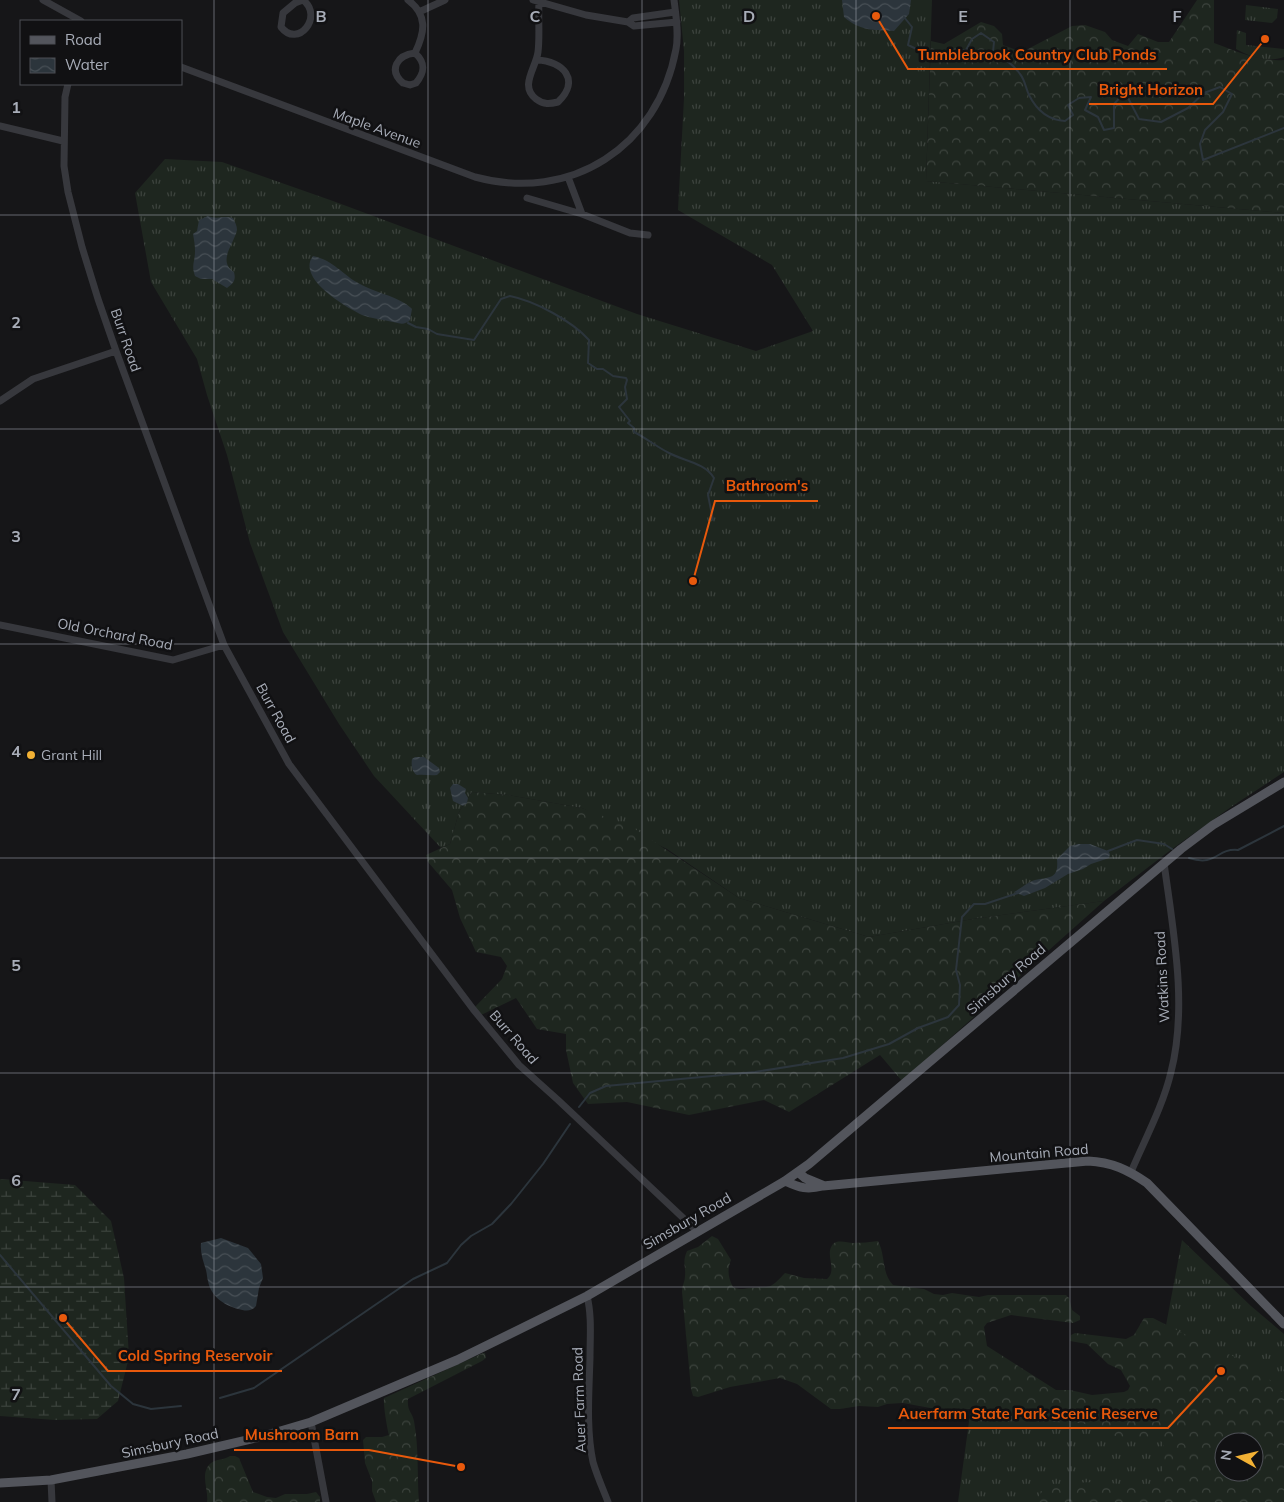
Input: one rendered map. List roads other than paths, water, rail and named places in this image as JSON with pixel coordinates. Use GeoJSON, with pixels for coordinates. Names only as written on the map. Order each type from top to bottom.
{"type":"FeatureCollection","features":[{"type":"Feature","properties":{"kind":"main road","name":"Simsbury Road"},"geometry":{"type":"LineString","coordinates":[[0,1483],[52,1480],[187,1454],[260,1437],[311,1422],[457,1360],[587,1296],[786,1181],[881,1105],[1164,863],[1213,826],[1284,782]]}},
{"type":"Feature","properties":{"kind":"main road","name":"Mountain Road"},"geometry":{"type":"LineString","coordinates":[[786,1181],[811,1189],[823,1186],[1088,1162],[1108,1163],[1132,1172],[1158,1193],[1284,1324]]}},
{"type":"Feature","properties":{"kind":"main road"},"geometry":{"type":"LineString","coordinates":[[798,1172],[823,1186]]}},
{"type":"Feature","properties":{"kind":"street"},"geometry":{"type":"LineString","coordinates":[[42,0],[79,20]]}},
{"type":"Feature","properties":{"kind":"street"},"geometry":{"type":"LineString","coordinates":[[303,0],[308,4],[311,12],[310,24],[305,31],[299,33],[292,34],[284,31],[281,27],[283,13],[295,3],[303,0]]}},
{"type":"Feature","properties":{"kind":"street"},"geometry":{"type":"LineString","coordinates":[[408,0],[423,19],[423,30],[415,53]]}},
{"type":"Feature","properties":{"kind":"street"},"geometry":{"type":"LineString","coordinates":[[419,12],[445,0]]}},
{"type":"Feature","properties":{"kind":"street","name":"Maple Avenue"},"geometry":{"type":"LineString","coordinates":[[182,68],[475,177],[496,183],[540,183],[568,177],[600,163],[630,140],[645,122],[658,104],[669,77],[676,48],[677,22],[674,0]]}},
{"type":"Feature","properties":{"kind":"street"},"geometry":{"type":"LineString","coordinates":[[537,60],[550,62],[566,71],[569,79],[568,88],[558,102],[543,103],[534,98],[528,81],[537,60],[536,1],[586,15],[628,22],[634,26],[677,22]]}},
{"type":"Feature","properties":{"kind":"street"},"geometry":{"type":"LineString","coordinates":[[628,22],[633,18],[676,12]]}},
{"type":"Feature","properties":{"kind":"street"},"geometry":{"type":"LineString","coordinates":[[415,53],[424,67],[416,83],[410,85],[403,83],[396,73],[395,67],[403,57],[415,53]]}},
{"type":"Feature","properties":{"kind":"street","name":"Burr Road"},"geometry":{"type":"LineString","coordinates":[[68,85],[65,97],[64,166],[68,192],[82,247],[116,351],[224,645],[289,764],[497,1039],[519,1065],[697,1231]]}},
{"type":"Feature","properties":{"kind":"street"},"geometry":{"type":"LineString","coordinates":[[0,126],[64,141]]}},
{"type":"Feature","properties":{"kind":"street"},"geometry":{"type":"LineString","coordinates":[[568,177],[582,214]]}},
{"type":"Feature","properties":{"kind":"street"},"geometry":{"type":"LineString","coordinates":[[527,198],[582,214],[630,233],[648,235]]}},
{"type":"Feature","properties":{"kind":"street"},"geometry":{"type":"LineString","coordinates":[[0,402],[33,379],[116,351]]}},
{"type":"Feature","properties":{"kind":"street","name":"Old Orchard Road"},"geometry":{"type":"LineString","coordinates":[[0,625],[173,660],[224,645]]}},
{"type":"Feature","properties":{"kind":"street","name":"Watkins Road"},"geometry":{"type":"LineString","coordinates":[[1132,1172],[1170,1077],[1178,1028],[1178,981],[1164,863]]}},
{"type":"Feature","properties":{"kind":"street","name":"Auer Farm Road"},"geometry":{"type":"LineString","coordinates":[[587,1296],[590,1315],[589,1415],[591,1442],[598,1480],[608,1502]]}},
{"type":"Feature","properties":{"kind":"street"},"geometry":{"type":"LineString","coordinates":[[311,1422],[326,1502]]}},
{"type":"Feature","properties":{"kind":"street"},"geometry":{"type":"LineString","coordinates":[[52,1480],[52,1502]]}},
{"type":"Feature","properties":{"kind":"water"},"geometry":{"type":"Polygon","coordinates":[[[842,0],[911,0],[909,14],[894,31],[868,29],[850,22],[844,17],[842,0]]]}},
{"type":"Feature","properties":{"kind":"water"},"geometry":{"type":"Polygon","coordinates":[[[208,216],[233,218],[236,226],[237,230],[227,258],[227,263],[234,272],[235,279],[227,288],[212,279],[201,279],[195,276],[193,266],[195,249],[193,234],[197,231],[199,220],[208,216]]]}},
{"type":"Feature","properties":{"kind":"water"},"geometry":{"type":"Polygon","coordinates":[[[313,256],[333,264],[360,284],[406,304],[412,309],[410,320],[402,324],[372,318],[345,306],[325,291],[311,273],[310,265],[313,256]]]}},
{"type":"Feature","properties":{"kind":"water"},"geometry":{"type":"Polygon","coordinates":[[[424,757],[439,768],[440,772],[437,775],[417,775],[412,766],[412,759],[424,757]]]}},
{"type":"Feature","properties":{"kind":"water"},"geometry":{"type":"Polygon","coordinates":[[[453,784],[458,784],[466,789],[465,793],[468,798],[467,803],[463,806],[453,801],[450,788],[453,784]]]}},
{"type":"Feature","properties":{"kind":"water"},"geometry":{"type":"Polygon","coordinates":[[[1090,844],[1108,851],[1110,854],[1109,858],[1068,874],[1045,888],[1024,896],[1014,892],[1032,881],[1055,874],[1057,859],[1070,846],[1090,844]]]}},
{"type":"Feature","properties":{"kind":"water"},"geometry":{"type":"Polygon","coordinates":[[[221,1238],[248,1248],[261,1264],[263,1278],[256,1306],[252,1309],[243,1310],[228,1305],[219,1300],[212,1292],[202,1256],[201,1243],[221,1238]]]}},
{"type":"Feature","properties":{"kind":"waterway"},"geometry":{"type":"LineString","coordinates":[[904,17],[912,27],[908,45],[925,53],[966,50],[972,39],[981,33],[994,42],[993,52],[1008,61],[1020,74],[1029,95],[1039,110],[1053,119],[1065,121],[1073,115],[1068,105],[1079,98],[1091,97],[1085,110],[1098,117],[1104,130],[1114,128],[1114,104],[1125,92],[1139,119],[1161,122],[1188,108],[1204,93],[1220,87],[1232,94],[1223,112],[1205,130],[1200,144],[1203,160],[1284,128]]}},
{"type":"Feature","properties":{"kind":"waterway"},"geometry":{"type":"LineString","coordinates":[[408,323],[437,334],[474,340],[501,299],[510,296],[542,307],[563,319],[589,340],[588,363],[597,369],[603,369],[613,376],[626,378],[627,399],[619,407],[630,421],[628,423],[634,428],[634,432],[669,453],[700,466],[714,478],[708,495],[713,520]]}},
{"type":"Feature","properties":{"kind":"waterway"},"geometry":{"type":"LineString","coordinates":[[1189,858],[1205,860],[1231,850],[1238,850],[1284,826]]}},
{"type":"Feature","properties":{"kind":"waterway"},"geometry":{"type":"LineString","coordinates":[[1108,851],[1137,840],[1164,844],[1172,849]]}},
{"type":"Feature","properties":{"kind":"waterway"},"geometry":{"type":"LineString","coordinates":[[579,1107],[590,1093],[606,1086],[755,1072],[843,1058],[889,1044],[918,1028],[948,1017],[959,1005],[960,985],[956,970],[962,917],[974,904],[985,904],[1018,893]]}},
{"type":"Feature","properties":{"kind":"waterway"},"geometry":{"type":"LineString","coordinates":[[220,1398],[254,1388],[413,1279],[447,1263],[461,1245],[471,1236],[492,1224],[511,1204],[543,1164],[570,1124]]}},
{"type":"Feature","properties":{"kind":"waterway"},"geometry":{"type":"LineString","coordinates":[[0,1255],[111,1386],[133,1404],[151,1409],[181,1406]]}},
{"type":"Feature","properties":{"kind":"place","name":"Tumblebrook Country Club Ponds"},"geometry":{"type":"Point","coordinates":[876,16]}},
{"type":"Feature","properties":{"kind":"place","name":"Bright Horizon"},"geometry":{"type":"Point","coordinates":[1265,39]}},
{"type":"Feature","properties":{"kind":"place","name":"Bathroom's"},"geometry":{"type":"Point","coordinates":[693,581]}},
{"type":"Feature","properties":{"kind":"place","name":"Grant Hill"},"geometry":{"type":"Point","coordinates":[31,755]}},
{"type":"Feature","properties":{"kind":"place","name":"Cold Spring Reservoir"},"geometry":{"type":"Point","coordinates":[63,1318]}},
{"type":"Feature","properties":{"kind":"place","name":"Auerfarm State Park Scenic Reserve"},"geometry":{"type":"Point","coordinates":[1221,1371]}},
{"type":"Feature","properties":{"kind":"place","name":"Mushroom Barn"},"geometry":{"type":"Point","coordinates":[461,1467]}}]}
